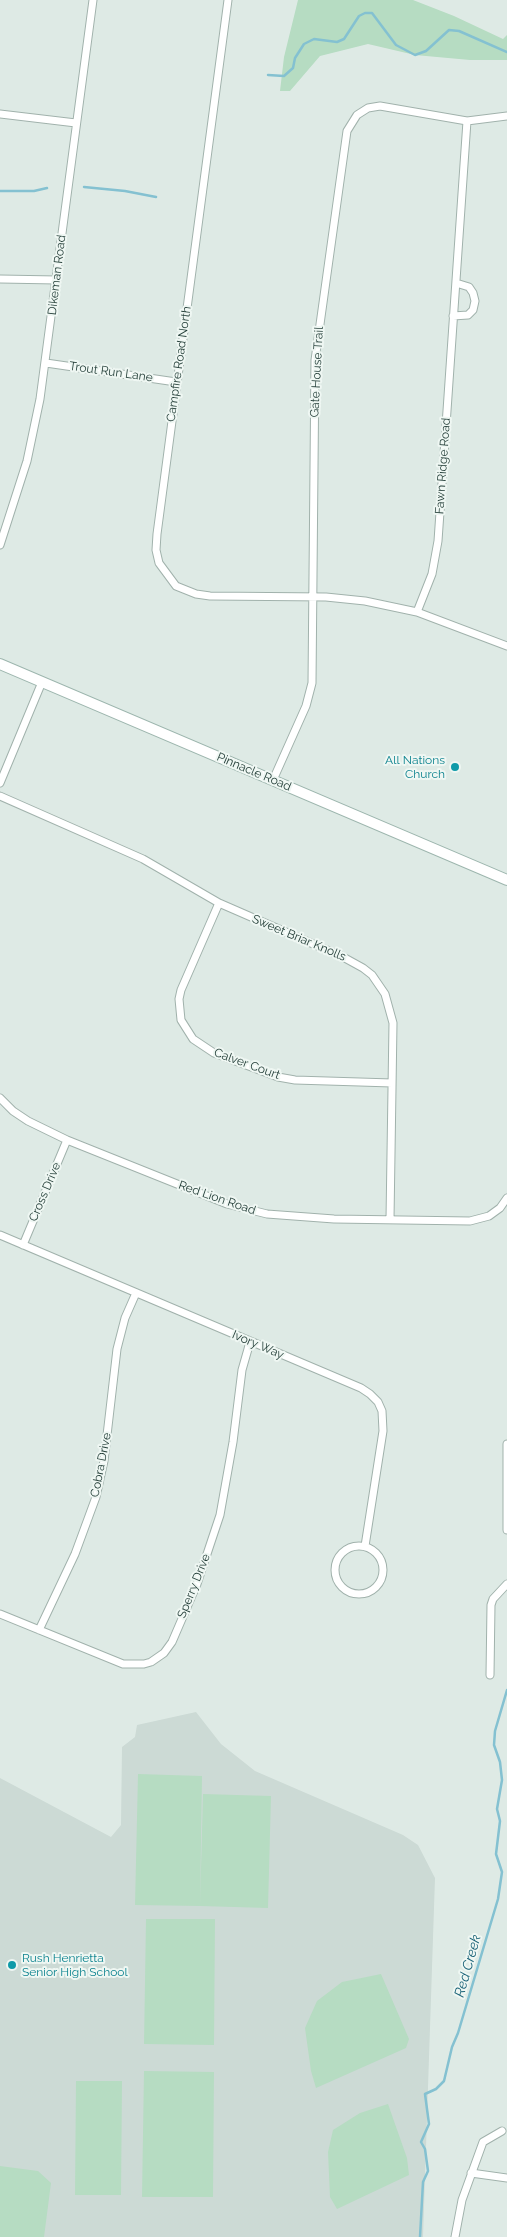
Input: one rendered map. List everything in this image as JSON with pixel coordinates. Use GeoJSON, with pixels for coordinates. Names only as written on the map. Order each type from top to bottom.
{"type":"FeatureCollection","features":[{"type":"Feature","properties":{"kind":"street","name":"Dikeman Road"},"geometry":{"type":"LineString","coordinates":[[0,545],[28,461],[46,363],[93,0]]}},
{"type":"Feature","properties":{"kind":"street","name":"Campfire Road North"},"geometry":{"type":"LineString","coordinates":[[228,0],[157,534],[156,550],[159,562],[164,572],[176,586],[196,594],[210,596],[312,597],[365,601],[417,612],[507,646]]}},
{"type":"Feature","properties":{"kind":"street","name":"Gate House Trail"},"geometry":{"type":"LineString","coordinates":[[272,780],[310,695],[312,666],[315,360],[347,131],[357,115],[368,108],[380,106],[466,121],[507,116]]}},
{"type":"Feature","properties":{"kind":"street"},"geometry":{"type":"LineString","coordinates":[[0,114],[76,123]]}},
{"type":"Feature","properties":{"kind":"street","name":"Fawn Ridge Road"},"geometry":{"type":"LineString","coordinates":[[417,612],[432,574],[438,541],[466,121]]}},
{"type":"Feature","properties":{"kind":"street"},"geometry":{"type":"LineString","coordinates":[[0,279],[57,280]]}},
{"type":"Feature","properties":{"kind":"street"},"geometry":{"type":"LineString","coordinates":[[453,316],[468,315],[473,310],[475,301],[469,287],[456,283]]}},
{"type":"Feature","properties":{"kind":"street","name":"Trout Run Lane"},"geometry":{"type":"LineString","coordinates":[[46,363],[176,382]]}},
{"type":"Feature","properties":{"kind":"street","name":"Pinnacle Road"},"geometry":{"type":"LineString","coordinates":[[0,664],[507,880]]}},
{"type":"Feature","properties":{"kind":"street"},"geometry":{"type":"LineString","coordinates":[[0,783],[42,682]]}},
{"type":"Feature","properties":{"kind":"street","name":"Sweet Briar Knolls"},"geometry":{"type":"LineString","coordinates":[[0,796],[143,859],[219,904],[343,957],[363,968],[372,976],[385,994],[391,1013],[390,1219]]}},
{"type":"Feature","properties":{"kind":"street","name":"Calver Court"},"geometry":{"type":"LineString","coordinates":[[219,904],[181,990],[179,999],[182,1020],[193,1038],[214,1053],[278,1077],[295,1080],[392,1083]]}},
{"type":"Feature","properties":{"kind":"street","name":"Red Lion Road"},"geometry":{"type":"LineString","coordinates":[[0,1098],[13,1111],[28,1121],[68,1140],[246,1210],[276,1216],[309,1219],[477,1220],[495,1213],[507,1198]]}},
{"type":"Feature","properties":{"kind":"street","name":"Cross Drive"},"geometry":{"type":"LineString","coordinates":[[23,1245],[68,1140]]}},
{"type":"Feature","properties":{"kind":"street","name":"Ivory Way"},"geometry":{"type":"LineString","coordinates":[[0,1235],[361,1388],[378,1402],[382,1411],[383,1431],[365,1546]]}},
{"type":"Feature","properties":{"kind":"street","name":"Cobra Drive"},"geometry":{"type":"LineString","coordinates":[[39,1630],[75,1554],[96,1497],[104,1461],[117,1349],[125,1318],[136,1293]]}},
{"type":"Feature","properties":{"kind":"street","name":"Sperry Drive"},"geometry":{"type":"LineString","coordinates":[[0,1614],[131,1666],[151,1662],[168,1649],[196,1584],[220,1515],[234,1442],[241,1379],[250,1342]]}},
{"type":"Feature","properties":{"kind":"street"},"geometry":{"type":"LineString","coordinates":[[507,1444],[507,1530]]}},
{"type":"Feature","properties":{"kind":"street"},"geometry":{"type":"LineString","coordinates":[[365,1546],[372,1550],[382,1561],[382,1576],[379,1583],[366,1592],[351,1592],[339,1582],[336,1566],[343,1552],[350,1548],[365,1546]]}},
{"type":"Feature","properties":{"kind":"street"},"geometry":{"type":"LineString","coordinates":[[490,1675],[491,1605],[493,1599],[507,1584]]}},
{"type":"Feature","properties":{"kind":"street"},"geometry":{"type":"LineString","coordinates":[[455,2237],[462,2200],[483,2142],[502,2131]]}},
{"type":"Feature","properties":{"kind":"street"},"geometry":{"type":"LineString","coordinates":[[471,2173],[507,2178]]}},
{"type":"Feature","properties":{"kind":"shaded area"},"geometry":{"type":"Polygon","coordinates":[[[196,1712],[221,1744],[255,1771],[403,1835],[418,1845],[435,1878],[423,2237],[0,2237],[0,1778],[111,1837],[121,1825],[122,1747],[135,1737],[137,1725],[196,1712]]]}},
{"type":"Feature","properties":{"kind":"green space"},"geometry":{"type":"Polygon","coordinates":[[[298,0],[413,0],[454,16],[503,39],[507,35],[507,60],[470,60],[415,55],[368,44],[320,56],[290,91],[280,91],[284,57],[298,0]]]}},
{"type":"Feature","properties":{"kind":"green space"},"geometry":{"type":"Polygon","coordinates":[[[138,1774],[202,1776],[200,1906],[135,1905],[138,1774]]]}},
{"type":"Feature","properties":{"kind":"green space"},"geometry":{"type":"Polygon","coordinates":[[[203,1794],[271,1796],[268,1908],[200,1906],[203,1794]]]}},
{"type":"Feature","properties":{"kind":"green space"},"geometry":{"type":"Polygon","coordinates":[[[146,1919],[215,1919],[214,2045],[144,2044],[146,1919]]]}},
{"type":"Feature","properties":{"kind":"green space"},"geometry":{"type":"Polygon","coordinates":[[[381,1974],[409,2039],[406,2048],[316,2088],[311,2071],[305,2028],[317,2001],[342,1982],[381,1974]]]}},
{"type":"Feature","properties":{"kind":"green space"},"geometry":{"type":"Polygon","coordinates":[[[144,2071],[214,2072],[213,2197],[142,2197],[144,2071]]]}},
{"type":"Feature","properties":{"kind":"green space"},"geometry":{"type":"Polygon","coordinates":[[[76,2081],[122,2081],[121,2195],[75,2195],[76,2081]]]}},
{"type":"Feature","properties":{"kind":"green space"},"geometry":{"type":"Polygon","coordinates":[[[388,2104],[407,2158],[409,2175],[337,2209],[330,2197],[328,2152],[333,2130],[360,2113],[388,2104]]]}},
{"type":"Feature","properties":{"kind":"green space"},"geometry":{"type":"Polygon","coordinates":[[[0,2166],[38,2171],[51,2183],[44,2237],[0,2237],[0,2166]]]}},
{"type":"Feature","properties":{"kind":"waterway"},"geometry":{"type":"LineString","coordinates":[[268,75],[284,76],[293,68],[295,58],[304,44],[314,39],[337,42],[344,39],[359,16],[365,13],[372,13],[396,45],[415,55],[426,51],[449,30],[459,31],[507,52]]}},
{"type":"Feature","properties":{"kind":"waterway"},"geometry":{"type":"LineString","coordinates":[[84,187],[125,191],[156,197]]}},
{"type":"Feature","properties":{"kind":"waterway"},"geometry":{"type":"LineString","coordinates":[[0,191],[34,191],[47,188]]}},
{"type":"Feature","properties":{"kind":"waterway","name":"Red Creek"},"geometry":{"type":"LineString","coordinates":[[420,2237],[423,2182],[428,2171],[425,2149],[421,2142],[429,2124],[425,2094],[436,2089],[444,2081],[452,2047],[458,2033],[498,1899],[502,1872],[496,1854],[500,1821],[497,1809],[502,1780],[500,1762],[494,1745],[495,1731],[507,1690]]}},
{"type":"Feature","properties":{"kind":"place","name":"All Nations Church"},"geometry":{"type":"Point","coordinates":[455,767]}},
{"type":"Feature","properties":{"kind":"place","name":"Rush Henrietta Senior High School"},"geometry":{"type":"Point","coordinates":[12,1965]}}]}
